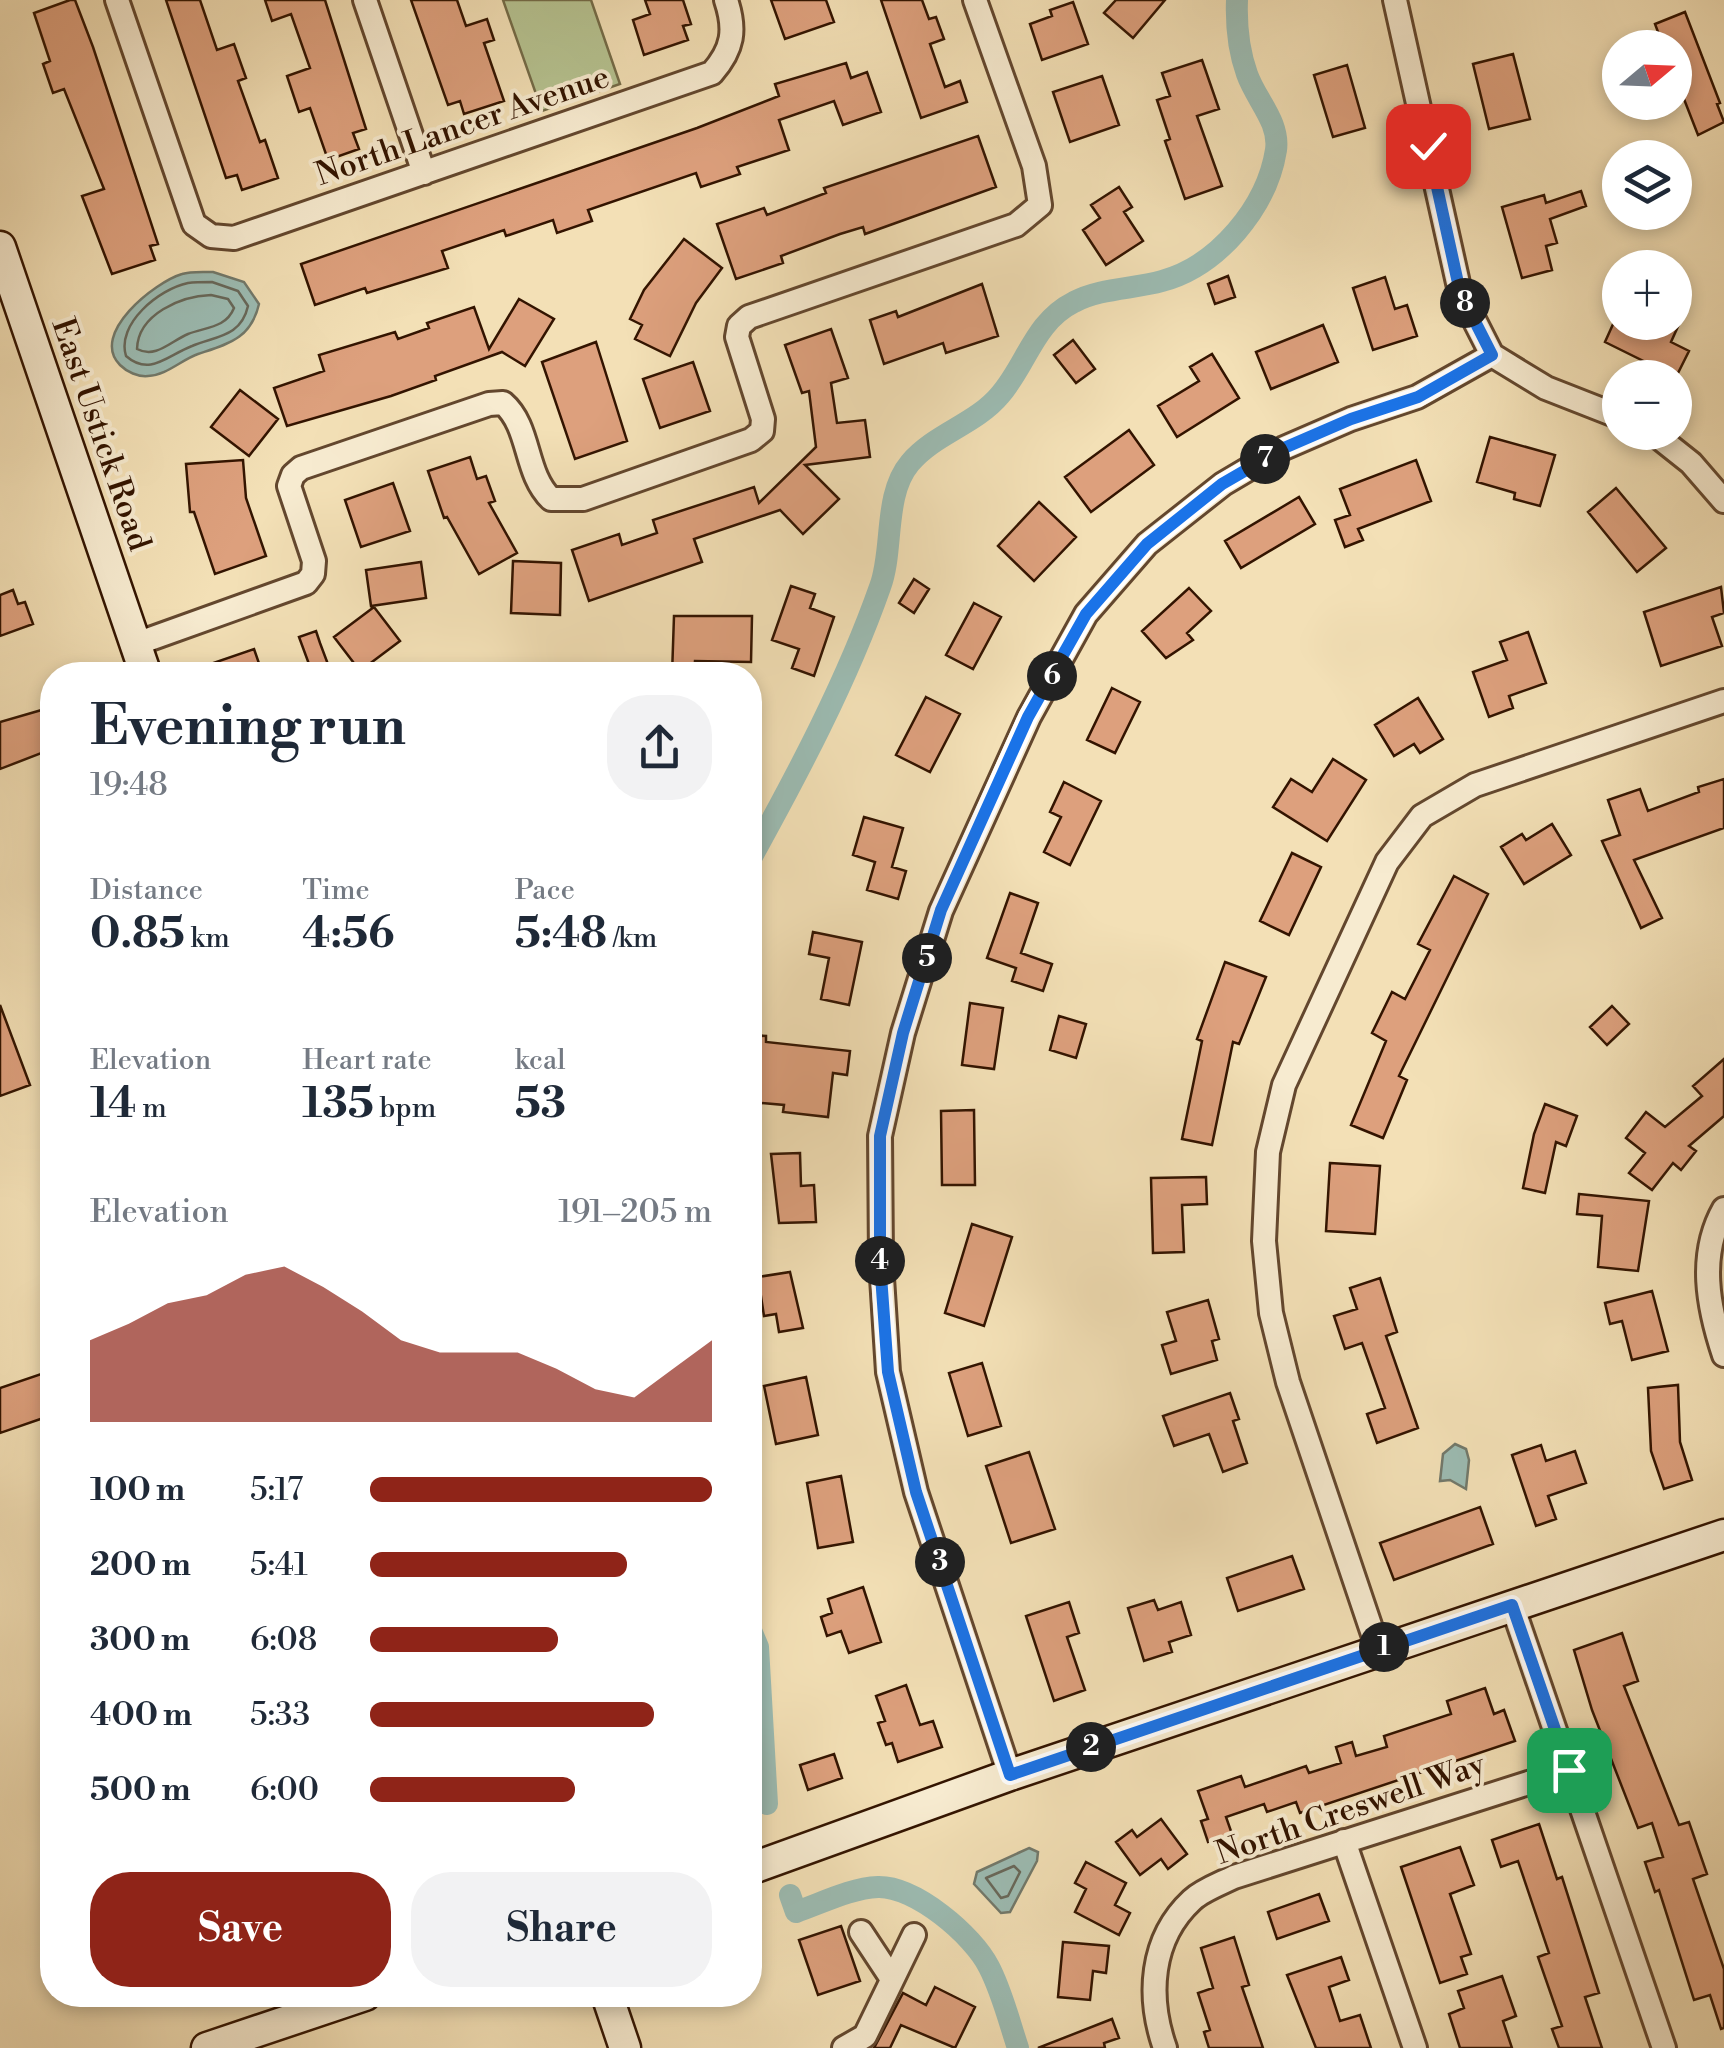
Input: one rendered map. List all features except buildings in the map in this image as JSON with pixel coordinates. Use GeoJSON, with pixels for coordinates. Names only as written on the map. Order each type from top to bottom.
{"type":"FeatureCollection","features":[{"type":"Feature","properties":{"kind":"main road","name":"East Ustick Road"},"geometry":{"type":"LineString","coordinates":[[0,247],[142,662]]}},
{"type":"Feature","properties":{"kind":"main road"},"geometry":{"type":"LineString","coordinates":[[762,1865],[1010,1775],[1724,1535]]}},
{"type":"Feature","properties":{"kind":"main road"},"geometry":{"type":"LineString","coordinates":[[207,2048],[330,2007]]}},
{"type":"Feature","properties":{"kind":"main road"},"geometry":{"type":"LineString","coordinates":[[611,2007],[625,2048]]}},
{"type":"Feature","properties":{"kind":"street","name":"North Lancer Avenue"},"geometry":{"type":"LineString","coordinates":[[117,0],[194,224],[211,236],[234,238],[712,73],[726,57],[734,30],[726,0]]}},
{"type":"Feature","properties":{"kind":"street"},"geometry":{"type":"LineString","coordinates":[[365,0],[424,172]]}},
{"type":"Feature","properties":{"kind":"street"},"geometry":{"type":"LineString","coordinates":[[136,644],[306,583],[314,574],[314,561],[289,486],[292,475],[302,468],[502,403],[513,412],[543,491],[563,501],[582,499],[751,440],[762,431],[764,418],[737,337],[739,326],[748,317],[1016,225],[1040,206],[1034,166],[975,0]]}},
{"type":"Feature","properties":{"kind":"street"},"geometry":{"type":"LineString","coordinates":[[1396,0],[1460,292],[1492,355],[1546,388],[1602,410]]}},
{"type":"Feature","properties":{"kind":"street"},"geometry":{"type":"LineString","coordinates":[[1010,1775],[916,1492],[888,1372],[880,1262],[880,1136],[903,1033],[941,910],[1028,717],[1086,614],[1147,544],[1222,484],[1284,448],[1351,419],[1418,397],[1492,355]]}},
{"type":"Feature","properties":{"kind":"street"},"geometry":{"type":"LineString","coordinates":[[1675,450],[1724,501]]}},
{"type":"Feature","properties":{"kind":"street"},"geometry":{"type":"LineString","coordinates":[[1378,1649],[1288,1382],[1271,1313],[1264,1242],[1268,1152],[1284,1085],[1387,862],[1422,816],[1475,784],[1724,701]]}},
{"type":"Feature","properties":{"kind":"street"},"geometry":{"type":"LineString","coordinates":[[1724,1210],[1712,1230],[1707,1280],[1724,1355]]}},
{"type":"Feature","properties":{"kind":"street"},"geometry":{"type":"LineString","coordinates":[[1512,1605],[1664,2048]]}},
{"type":"Feature","properties":{"kind":"street","name":"North Creswell Way"},"geometry":{"type":"LineString","coordinates":[[1165,2048],[1152,1979],[1166,1931],[1194,1898],[1234,1877],[1569,1770]]}},
{"type":"Feature","properties":{"kind":"street"},"geometry":{"type":"LineString","coordinates":[[1344,1841],[1415,2048]]}},
{"type":"Feature","properties":{"kind":"street"},"geometry":{"type":"LineString","coordinates":[[861,1932],[892,1979]]}},
{"type":"Feature","properties":{"kind":"street"},"geometry":{"type":"LineString","coordinates":[[844,2048],[865,2036],[914,1935]]}},
{"type":"Feature","properties":{"kind":"green space"},"geometry":{"type":"Polygon","coordinates":[[[503,0],[591,0],[620,84],[542,111],[503,0]]]}},
{"type":"Feature","properties":{"kind":"water"},"geometry":{"type":"Polygon","coordinates":[[[213,272],[244,282],[259,304],[244,333],[155,375],[137,375],[120,365],[113,353],[113,339],[119,325],[142,298],[182,274],[213,272]]]}},
{"type":"Feature","properties":{"kind":"water"},"geometry":{"type":"Polygon","coordinates":[[[1455,1444],[1466,1449],[1469,1460],[1466,1489],[1450,1480],[1440,1481],[1443,1454],[1455,1444]]]}},
{"type":"Feature","properties":{"kind":"water"},"geometry":{"type":"Polygon","coordinates":[[[1029,1848],[1038,1852],[1037,1861],[1010,1912],[1001,1913],[974,1884],[977,1872],[1029,1848]]]}},
{"type":"Feature","properties":{"kind":"waterway"},"geometry":{"type":"LineString","coordinates":[[762,838],[821,726],[867,622],[884,572],[896,491],[910,463],[1000,395],[1040,332],[1060,310],[1095,294],[1183,273],[1220,248],[1251,213],[1271,171],[1276,140],[1244,65],[1237,0]]}},
{"type":"Feature","properties":{"kind":"waterway"},"geometry":{"type":"LineString","coordinates":[[762,1717],[767,1804]]}},
{"type":"Feature","properties":{"kind":"waterway"},"geometry":{"type":"LineString","coordinates":[[790,1895],[796,1912],[847,1893],[878,1887],[925,1903],[957,1927],[981,1954],[998,1986],[1018,2048]]}},
{"type":"Feature","properties":{"kind":"route"},"geometry":{"type":"LineString","coordinates":[[1428,146],[1460,292],[1492,355],[1418,397],[1351,419],[1284,448],[1222,484],[1147,544],[1086,614],[1028,717],[941,910],[903,1033],[880,1136],[880,1262],[888,1372],[916,1492],[1010,1775],[1512,1605],[1569,1770]]}}]}
